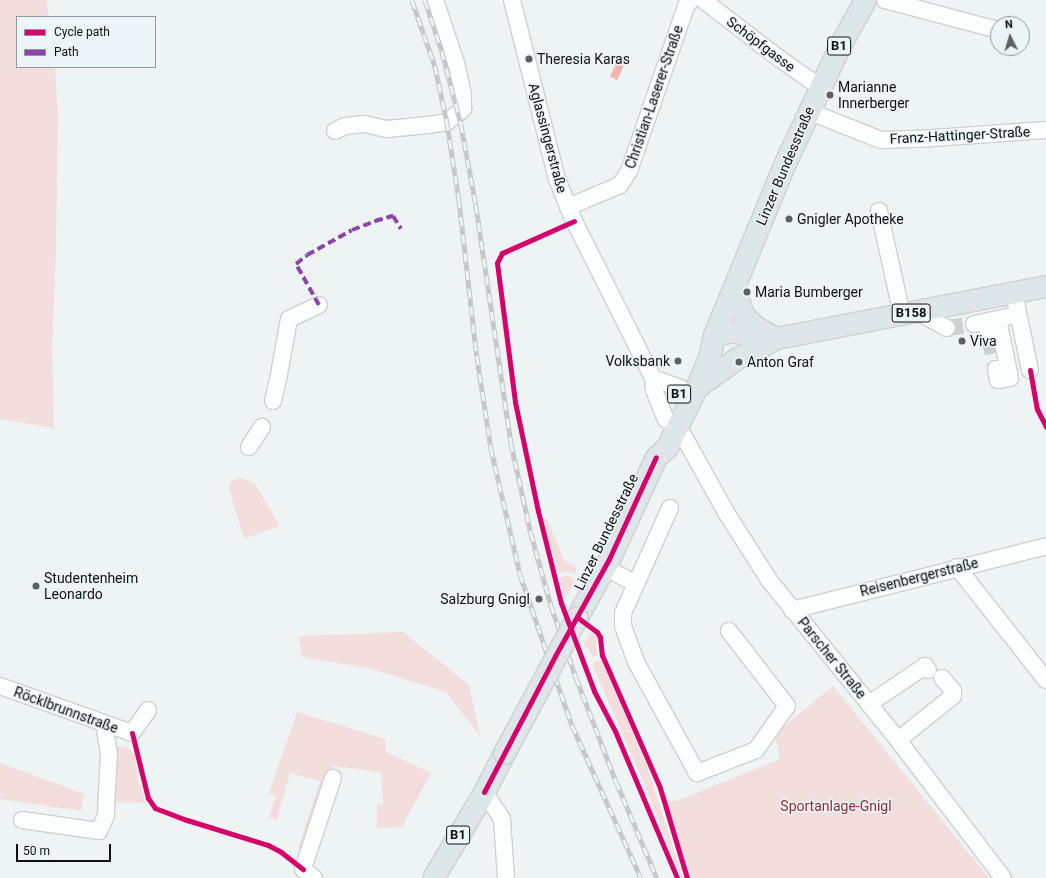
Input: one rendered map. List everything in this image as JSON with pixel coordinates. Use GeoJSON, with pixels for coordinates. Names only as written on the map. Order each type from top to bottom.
{"type":"FeatureCollection","features":[{"type":"Feature","properties":{"kind":"main road","name":"Linzer Bundesstraße"},"geometry":{"type":"LineString","coordinates":[[484,792],[604,567],[656,457],[668,447],[670,426],[689,388],[698,353],[714,335],[808,111],[843,39],[865,0]]}},
{"type":"Feature","properties":{"kind":"main road","name":"B158"},"geometry":{"type":"LineString","coordinates":[[714,335],[733,331],[756,337],[776,338],[1046,286]]}},
{"type":"Feature","properties":{"kind":"main road"},"geometry":{"type":"LineString","coordinates":[[734,289],[744,316],[756,328],[776,338]]}},
{"type":"Feature","properties":{"kind":"main road"},"geometry":{"type":"LineString","coordinates":[[714,335],[722,348],[737,358]]}},
{"type":"Feature","properties":{"kind":"main road","name":"B158"},"geometry":{"type":"LineString","coordinates":[[689,388],[737,358],[776,338]]}},
{"type":"Feature","properties":{"kind":"main road","name":"B1"},"geometry":{"type":"LineString","coordinates":[[432,878],[484,792]]}},
{"type":"Feature","properties":{"kind":"street"},"geometry":{"type":"LineString","coordinates":[[335,131],[345,126],[366,124],[387,135],[447,122],[463,109],[463,95],[456,63],[435,0]]}},
{"type":"Feature","properties":{"kind":"street","name":"Aglassingerstraße"},"geometry":{"type":"LineString","coordinates":[[512,0],[557,179],[568,207],[654,378],[654,390],[670,426]]}},
{"type":"Feature","properties":{"kind":"street","name":"Christian-Laserer-Straße"},"geometry":{"type":"LineString","coordinates":[[568,207],[620,184],[629,171],[686,6],[691,0]]}},
{"type":"Feature","properties":{"kind":"street","name":"Schöpfgasse"},"geometry":{"type":"LineString","coordinates":[[703,0],[780,59],[820,87]]}},
{"type":"Feature","properties":{"kind":"street"},"geometry":{"type":"LineString","coordinates":[[885,0],[990,28]]}},
{"type":"Feature","properties":{"kind":"street","name":"Franz-Hattinger-Straße"},"geometry":{"type":"LineString","coordinates":[[808,111],[880,140],[920,139],[1046,130]]}},
{"type":"Feature","properties":{"kind":"street"},"geometry":{"type":"LineString","coordinates":[[879,211],[910,313],[946,328]]}},
{"type":"Feature","properties":{"kind":"street"},"geometry":{"type":"LineString","coordinates":[[1014,293],[1030,370]]}},
{"type":"Feature","properties":{"kind":"street"},"geometry":{"type":"LineString","coordinates":[[272,401],[290,319],[319,305]]}},
{"type":"Feature","properties":{"kind":"street"},"geometry":{"type":"LineString","coordinates":[[986,322],[1018,315]]}},
{"type":"Feature","properties":{"kind":"street"},"geometry":{"type":"LineString","coordinates":[[986,322],[989,338]]}},
{"type":"Feature","properties":{"kind":"street"},"geometry":{"type":"LineString","coordinates":[[986,322],[1010,378],[998,380],[996,369]]}},
{"type":"Feature","properties":{"kind":"street"},"geometry":{"type":"LineString","coordinates":[[654,378],[689,388]]}},
{"type":"Feature","properties":{"kind":"street","name":"Parscher Straße"},"geometry":{"type":"LineString","coordinates":[[670,426],[683,435],[747,548],[769,580],[898,740],[1003,878]]}},
{"type":"Feature","properties":{"kind":"street"},"geometry":{"type":"LineString","coordinates":[[249,447],[262,427]]}},
{"type":"Feature","properties":{"kind":"street"},"geometry":{"type":"LineString","coordinates":[[670,508],[623,613],[625,634],[636,662],[697,773],[756,750],[787,706],[729,631]]}},
{"type":"Feature","properties":{"kind":"street","name":"Reisenbergerstraße"},"geometry":{"type":"LineString","coordinates":[[792,610],[1046,546]]}},
{"type":"Feature","properties":{"kind":"street"},"geometry":{"type":"LineString","coordinates":[[604,567],[636,584]]}},
{"type":"Feature","properties":{"kind":"street"},"geometry":{"type":"LineString","coordinates":[[957,568],[1046,680]]}},
{"type":"Feature","properties":{"kind":"street"},"geometry":{"type":"LineString","coordinates":[[869,704],[925,666],[928,670]]}},
{"type":"Feature","properties":{"kind":"street"},"geometry":{"type":"LineString","coordinates":[[898,740],[953,696],[953,691],[942,678]]}},
{"type":"Feature","properties":{"kind":"street","name":"Röcklbrunnstraße"},"geometry":{"type":"LineString","coordinates":[[0,686],[132,733],[148,710]]}},
{"type":"Feature","properties":{"kind":"street"},"geometry":{"type":"LineString","coordinates":[[22,820],[99,830],[107,823],[109,753],[104,724]]}},
{"type":"Feature","properties":{"kind":"street"},"geometry":{"type":"LineString","coordinates":[[308,874],[333,778]]}},
{"type":"Feature","properties":{"kind":"street"},"geometry":{"type":"LineString","coordinates":[[484,792],[502,819],[506,878]]}},
{"type":"Feature","properties":{"kind":"green space"},"geometry":{"type":"Polygon","coordinates":[[[0,0],[46,0],[49,16],[16,16],[16,68],[55,68],[58,115],[56,254],[52,350],[54,428],[0,419],[0,0]]]}},
{"type":"Feature","properties":{"kind":"green space"},"geometry":{"type":"Polygon","coordinates":[[[239,478],[248,480],[255,484],[280,526],[244,539],[229,488],[231,481],[239,478]]]}},
{"type":"Feature","properties":{"kind":"green space"},"geometry":{"type":"Polygon","coordinates":[[[547,519],[564,560],[576,568],[576,575],[567,571],[558,573],[543,520],[547,519]]]}},
{"type":"Feature","properties":{"kind":"green space"},"geometry":{"type":"Polygon","coordinates":[[[567,575],[575,580],[565,599],[559,578],[567,575]]]}},
{"type":"Feature","properties":{"kind":"green space"},"geometry":{"type":"Polygon","coordinates":[[[403,632],[469,685],[480,736],[446,692],[368,668],[302,657],[299,636],[403,632]]]}},
{"type":"Feature","properties":{"kind":"green space"},"geometry":{"type":"Polygon","coordinates":[[[594,633],[598,640],[595,644],[598,654],[593,657],[587,647],[583,646],[590,634],[594,633]]]}},
{"type":"Feature","properties":{"kind":"green space"},"geometry":{"type":"Polygon","coordinates":[[[601,660],[646,763],[683,878],[681,878],[643,781],[592,664],[601,660]]]}},
{"type":"Feature","properties":{"kind":"green space","name":"Sportanlage-Gnigl"},"geometry":{"type":"Polygon","coordinates":[[[833,686],[989,878],[690,878],[677,835],[664,800],[677,801],[780,759],[775,734],[833,686]]]}},
{"type":"Feature","properties":{"kind":"green space"},"geometry":{"type":"Polygon","coordinates":[[[297,712],[385,739],[386,752],[431,773],[402,827],[377,828],[377,805],[383,804],[381,772],[334,766],[305,853],[298,849],[320,781],[290,773],[277,820],[269,817],[276,796],[269,793],[297,712]]]}},
{"type":"Feature","properties":{"kind":"green space"},"geometry":{"type":"Polygon","coordinates":[[[126,746],[135,755],[137,779],[146,803],[115,802],[117,747],[126,746]]]}},
{"type":"Feature","properties":{"kind":"green space"},"geometry":{"type":"Polygon","coordinates":[[[0,763],[84,794],[81,811],[0,799],[0,763]]]}},
{"type":"Feature","properties":{"kind":"shaded area"},"geometry":{"type":"Polygon","coordinates":[[[616,63],[623,66],[618,80],[610,77],[616,63]]]}},
{"type":"Feature","properties":{"kind":"tunnel"},"geometry":{"type":"LineString","coordinates":[[947,328],[974,324]]}},
{"type":"Feature","properties":{"kind":"tunnel"},"geometry":{"type":"LineString","coordinates":[[989,338],[996,369]]}},
{"type":"Feature","properties":{"kind":"railway"},"geometry":{"type":"LineString","coordinates":[[412,0],[435,66],[447,122],[459,199],[477,356],[491,448],[520,574],[572,725],[641,878]]}},
{"type":"Feature","properties":{"kind":"railway"},"geometry":{"type":"LineString","coordinates":[[425,0],[442,51],[461,124],[476,205],[511,443],[531,533],[551,605],[576,677],[616,781],[657,878]]}},
{"type":"Feature","properties":{"kind":"marked path"},"geometry":{"type":"LineString","coordinates":[[319,305],[296,264],[307,255],[352,230],[375,221],[393,216],[401,229]]}},
{"type":"Feature","properties":{"kind":"cycle path"},"geometry":{"type":"LineString","coordinates":[[574,221],[502,253],[497,263],[515,402],[538,511],[561,603],[594,691],[615,731],[677,878]]}},
{"type":"Feature","properties":{"kind":"cycle path"},"geometry":{"type":"LineString","coordinates":[[1030,370],[1037,409],[1046,427]]}},
{"type":"Feature","properties":{"kind":"cycle path"},"geometry":{"type":"LineString","coordinates":[[484,792],[555,656],[609,559],[656,457]]}},
{"type":"Feature","properties":{"kind":"cycle path"},"geometry":{"type":"LineString","coordinates":[[577,617],[597,632],[600,637],[602,655],[660,788],[687,878]]}},
{"type":"Feature","properties":{"kind":"cycle path"},"geometry":{"type":"LineString","coordinates":[[132,733],[148,798],[155,808],[187,820],[268,845],[281,852],[303,869]]}},
{"type":"Feature","properties":{"kind":"place","name":"Theresia Karas"},"geometry":{"type":"Point","coordinates":[529,59]}},
{"type":"Feature","properties":{"kind":"place","name":"Marianne Innerberger"},"geometry":{"type":"Point","coordinates":[830,95]}},
{"type":"Feature","properties":{"kind":"place","name":"Gnigler Apotheke"},"geometry":{"type":"Point","coordinates":[789,219]}},
{"type":"Feature","properties":{"kind":"place","name":"Maria Bumberger"},"geometry":{"type":"Point","coordinates":[747,292]}},
{"type":"Feature","properties":{"kind":"place","name":"Viva"},"geometry":{"type":"Point","coordinates":[962,341]}},
{"type":"Feature","properties":{"kind":"place","name":"Volksbank"},"geometry":{"type":"Point","coordinates":[678,361]}},
{"type":"Feature","properties":{"kind":"place","name":"Anton Graf"},"geometry":{"type":"Point","coordinates":[739,362]}},
{"type":"Feature","properties":{"kind":"place","name":"Studentenheim Leonardo"},"geometry":{"type":"Point","coordinates":[36,586]}},
{"type":"Feature","properties":{"kind":"place","name":"Salzburg Gnigl"},"geometry":{"type":"Point","coordinates":[539,599]}}]}
